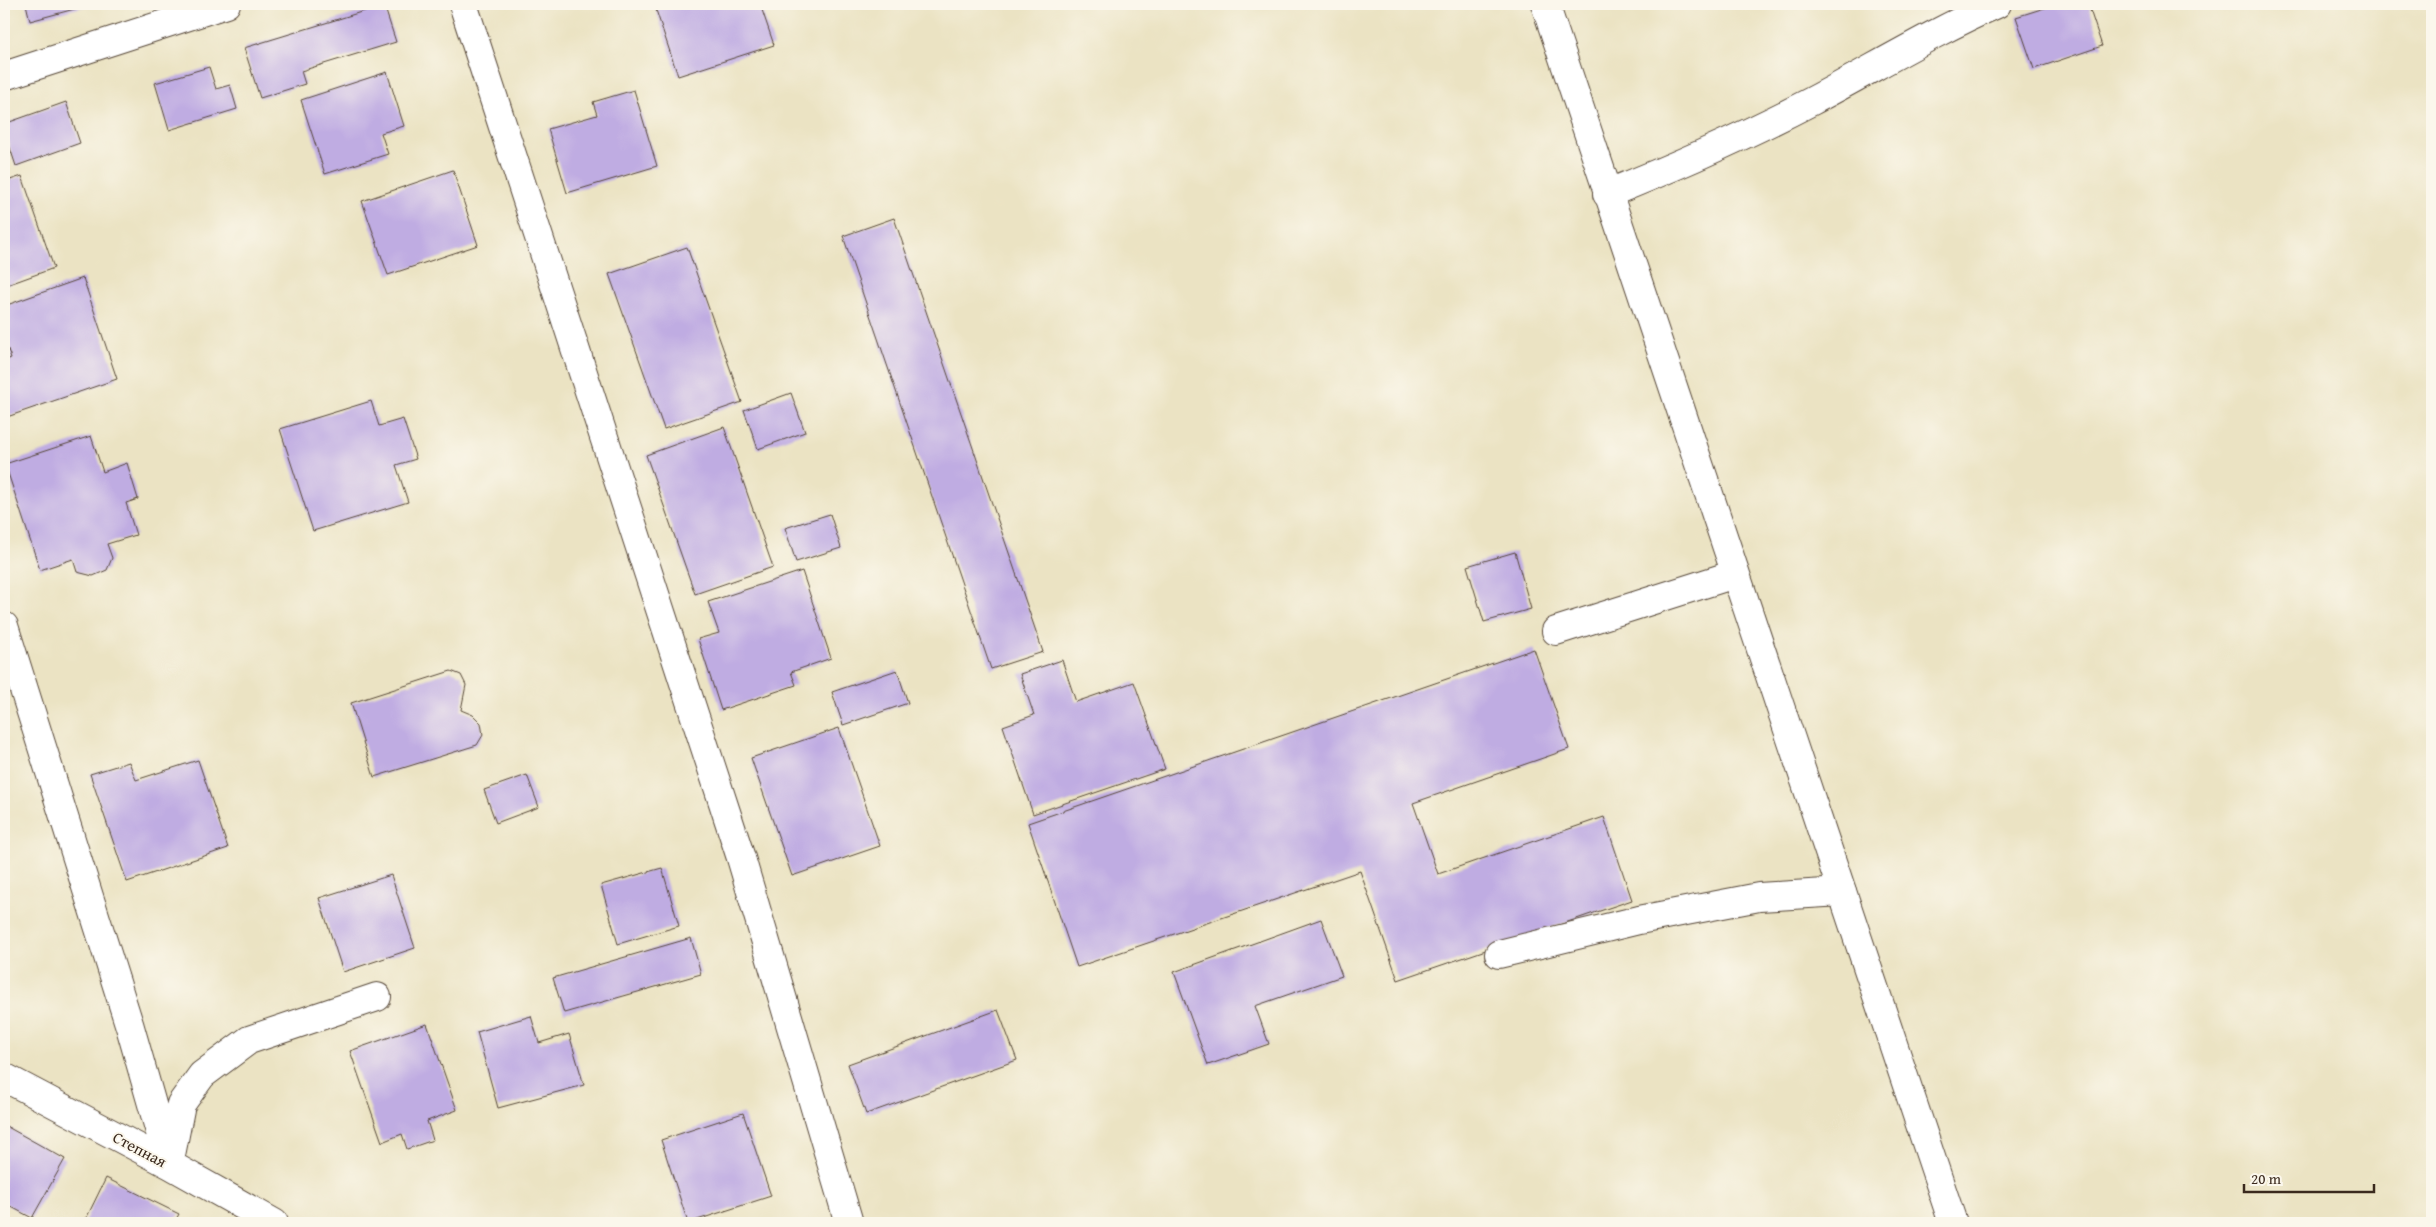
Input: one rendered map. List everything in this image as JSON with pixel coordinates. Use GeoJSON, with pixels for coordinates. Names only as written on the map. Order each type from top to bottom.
{"type":"FeatureCollection","features":[{"type":"Feature","properties":{"kind":"street"},"geometry":{"type":"LineString","coordinates":[[4,76],[226,4]]}},
{"type":"Feature","properties":{"kind":"street"},"geometry":{"type":"LineString","coordinates":[[463,4],[741,858],[849,1223]]}},
{"type":"Feature","properties":{"kind":"street"},"geometry":{"type":"LineString","coordinates":[[1545,4],[1607,194],[1953,1223]]}},
{"type":"Feature","properties":{"kind":"street"},"geometry":{"type":"LineString","coordinates":[[1607,194],[1705,154],[1811,101],[1965,18],[1997,4]]}},
{"type":"Feature","properties":{"kind":"street"},"geometry":{"type":"LineString","coordinates":[[1556,630],[1735,574]]}},
{"type":"Feature","properties":{"kind":"street"},"geometry":{"type":"LineString","coordinates":[[4,626],[130,1028],[169,1164]]}},
{"type":"Feature","properties":{"kind":"street"},"geometry":{"type":"LineString","coordinates":[[1499,954],[1638,920],[1759,897],[1842,892]]}},
{"type":"Feature","properties":{"kind":"street"},"geometry":{"type":"LineString","coordinates":[[169,1164],[181,1104],[202,1075],[249,1040],[377,997]]}},
{"type":"Feature","properties":{"kind":"street","name":"Степная"},"geometry":{"type":"LineString","coordinates":[[4,1076],[169,1164],[274,1223]]}},
{"type":"Feature","properties":{"kind":"building"},"geometry":{"type":"Polygon","coordinates":[[[26,4],[93,4],[30,21],[26,4]]]}},
{"type":"Feature","properties":{"kind":"building"},"geometry":{"type":"Polygon","coordinates":[[[654,4],[760,4],[774,45],[678,76],[654,4]]]}},
{"type":"Feature","properties":{"kind":"building"},"geometry":{"type":"Polygon","coordinates":[[[2057,4],[2088,4],[2102,46],[2034,69],[2016,17],[2057,4]]]}},
{"type":"Feature","properties":{"kind":"building"},"geometry":{"type":"Polygon","coordinates":[[[384,5],[396,42],[301,71],[305,84],[260,98],[244,48],[384,5]]]}},
{"type":"Feature","properties":{"kind":"building"},"geometry":{"type":"Polygon","coordinates":[[[209,67],[216,89],[230,85],[237,109],[169,130],[155,83],[209,67]]]}},
{"type":"Feature","properties":{"kind":"building"},"geometry":{"type":"Polygon","coordinates":[[[387,72],[404,126],[381,133],[388,154],[325,174],[301,100],[387,72]]]}},
{"type":"Feature","properties":{"kind":"building"},"geometry":{"type":"Polygon","coordinates":[[[634,90],[657,166],[567,193],[548,129],[597,115],[593,102],[634,90]]]}},
{"type":"Feature","properties":{"kind":"building"},"geometry":{"type":"Polygon","coordinates":[[[66,102],[80,143],[16,166],[4,130],[4,124],[66,102]]]}},
{"type":"Feature","properties":{"kind":"building"},"geometry":{"type":"Polygon","coordinates":[[[453,170],[478,245],[388,275],[362,201],[453,170]]]}},
{"type":"Feature","properties":{"kind":"building"},"geometry":{"type":"Polygon","coordinates":[[[22,176],[54,268],[4,286],[4,182],[22,176]]]}},
{"type":"Feature","properties":{"kind":"building"},"geometry":{"type":"Polygon","coordinates":[[[894,218],[1043,652],[991,669],[843,236],[894,218]]]}},
{"type":"Feature","properties":{"kind":"building"},"geometry":{"type":"Polygon","coordinates":[[[687,247],[742,402],[664,429],[609,274],[687,247]]]}},
{"type":"Feature","properties":{"kind":"building"},"geometry":{"type":"Polygon","coordinates":[[[83,278],[117,379],[4,418],[4,361],[11,358],[4,338],[4,306],[83,278]]]}},
{"type":"Feature","properties":{"kind":"building"},"geometry":{"type":"Polygon","coordinates":[[[791,393],[805,432],[758,449],[744,410],[791,393]]]}},
{"type":"Feature","properties":{"kind":"building"},"geometry":{"type":"Polygon","coordinates":[[[371,401],[379,426],[403,419],[416,459],[396,465],[408,502],[313,531],[280,429],[371,401]]]}},
{"type":"Feature","properties":{"kind":"building"},"geometry":{"type":"Polygon","coordinates":[[[724,427],[773,567],[695,594],[646,455],[724,427]]]}},
{"type":"Feature","properties":{"kind":"building"},"geometry":{"type":"Polygon","coordinates":[[[91,436],[103,472],[127,463],[138,499],[126,503],[136,535],[107,544],[112,558],[107,570],[93,576],[77,572],[73,559],[40,570],[5,464],[91,436]]]}},
{"type":"Feature","properties":{"kind":"building"},"geometry":{"type":"Polygon","coordinates":[[[830,514],[841,548],[796,562],[785,528],[830,514]]]}},
{"type":"Feature","properties":{"kind":"building"},"geometry":{"type":"Polygon","coordinates":[[[1515,552],[1531,609],[1484,622],[1467,566],[1515,552]]]}},
{"type":"Feature","properties":{"kind":"building"},"geometry":{"type":"Polygon","coordinates":[[[802,571],[831,658],[791,672],[796,685],[721,710],[698,639],[719,633],[708,602],[802,571]]]}},
{"type":"Feature","properties":{"kind":"building"},"geometry":{"type":"Polygon","coordinates":[[[1534,649],[1569,749],[1413,803],[1438,874],[1604,817],[1632,900],[1398,980],[1360,871],[1077,967],[1028,823],[1534,649]]]}},
{"type":"Feature","properties":{"kind":"building"},"geometry":{"type":"Polygon","coordinates":[[[1062,660],[1076,702],[1134,682],[1165,769],[1033,814],[1003,726],[1034,715],[1020,674],[1062,660]]]}},
{"type":"Feature","properties":{"kind":"building"},"geometry":{"type":"Polygon","coordinates":[[[897,670],[908,703],[843,725],[832,692],[897,670]]]}},
{"type":"Feature","properties":{"kind":"building"},"geometry":{"type":"Polygon","coordinates":[[[451,671],[461,675],[466,685],[461,710],[473,715],[481,723],[483,735],[477,745],[374,777],[351,703],[451,671]]]}},
{"type":"Feature","properties":{"kind":"building"},"geometry":{"type":"Polygon","coordinates":[[[839,728],[880,846],[792,876],[751,758],[839,728]]]}},
{"type":"Feature","properties":{"kind":"building"},"geometry":{"type":"Polygon","coordinates":[[[198,760],[228,848],[127,882],[90,774],[129,762],[136,780],[198,760]]]}},
{"type":"Feature","properties":{"kind":"building"},"geometry":{"type":"Polygon","coordinates":[[[527,775],[539,807],[496,823],[484,790],[527,775]]]}},
{"type":"Feature","properties":{"kind":"building"},"geometry":{"type":"Polygon","coordinates":[[[662,868],[679,926],[618,944],[601,885],[662,868]]]}},
{"type":"Feature","properties":{"kind":"building"},"geometry":{"type":"Polygon","coordinates":[[[391,875],[415,948],[343,972],[319,898],[391,875]]]}},
{"type":"Feature","properties":{"kind":"building"},"geometry":{"type":"Polygon","coordinates":[[[1321,919],[1342,976],[1255,1006],[1269,1044],[1208,1065],[1174,972],[1321,919]]]}},
{"type":"Feature","properties":{"kind":"building"},"geometry":{"type":"Polygon","coordinates":[[[691,938],[701,974],[564,1013],[553,978],[691,938]]]}},
{"type":"Feature","properties":{"kind":"building"},"geometry":{"type":"Polygon","coordinates":[[[998,1010],[1017,1060],[866,1114],[848,1064],[998,1010]]]}},
{"type":"Feature","properties":{"kind":"building"},"geometry":{"type":"Polygon","coordinates":[[[531,1016],[539,1043],[569,1034],[584,1085],[498,1108],[477,1032],[531,1016]]]}},
{"type":"Feature","properties":{"kind":"building"},"geometry":{"type":"Polygon","coordinates":[[[427,1024],[457,1110],[427,1121],[433,1140],[407,1149],[402,1134],[382,1142],[350,1051],[427,1024]]]}},
{"type":"Feature","properties":{"kind":"building"},"geometry":{"type":"Polygon","coordinates":[[[743,1113],[771,1196],[688,1223],[661,1140],[743,1113]]]}},
{"type":"Feature","properties":{"kind":"building"},"geometry":{"type":"Polygon","coordinates":[[[4,1125],[65,1159],[32,1218],[4,1203],[4,1125]]]}},
{"type":"Feature","properties":{"kind":"building"},"geometry":{"type":"Polygon","coordinates":[[[106,1178],[179,1214],[174,1223],[84,1223],[106,1178]]]}}]}
